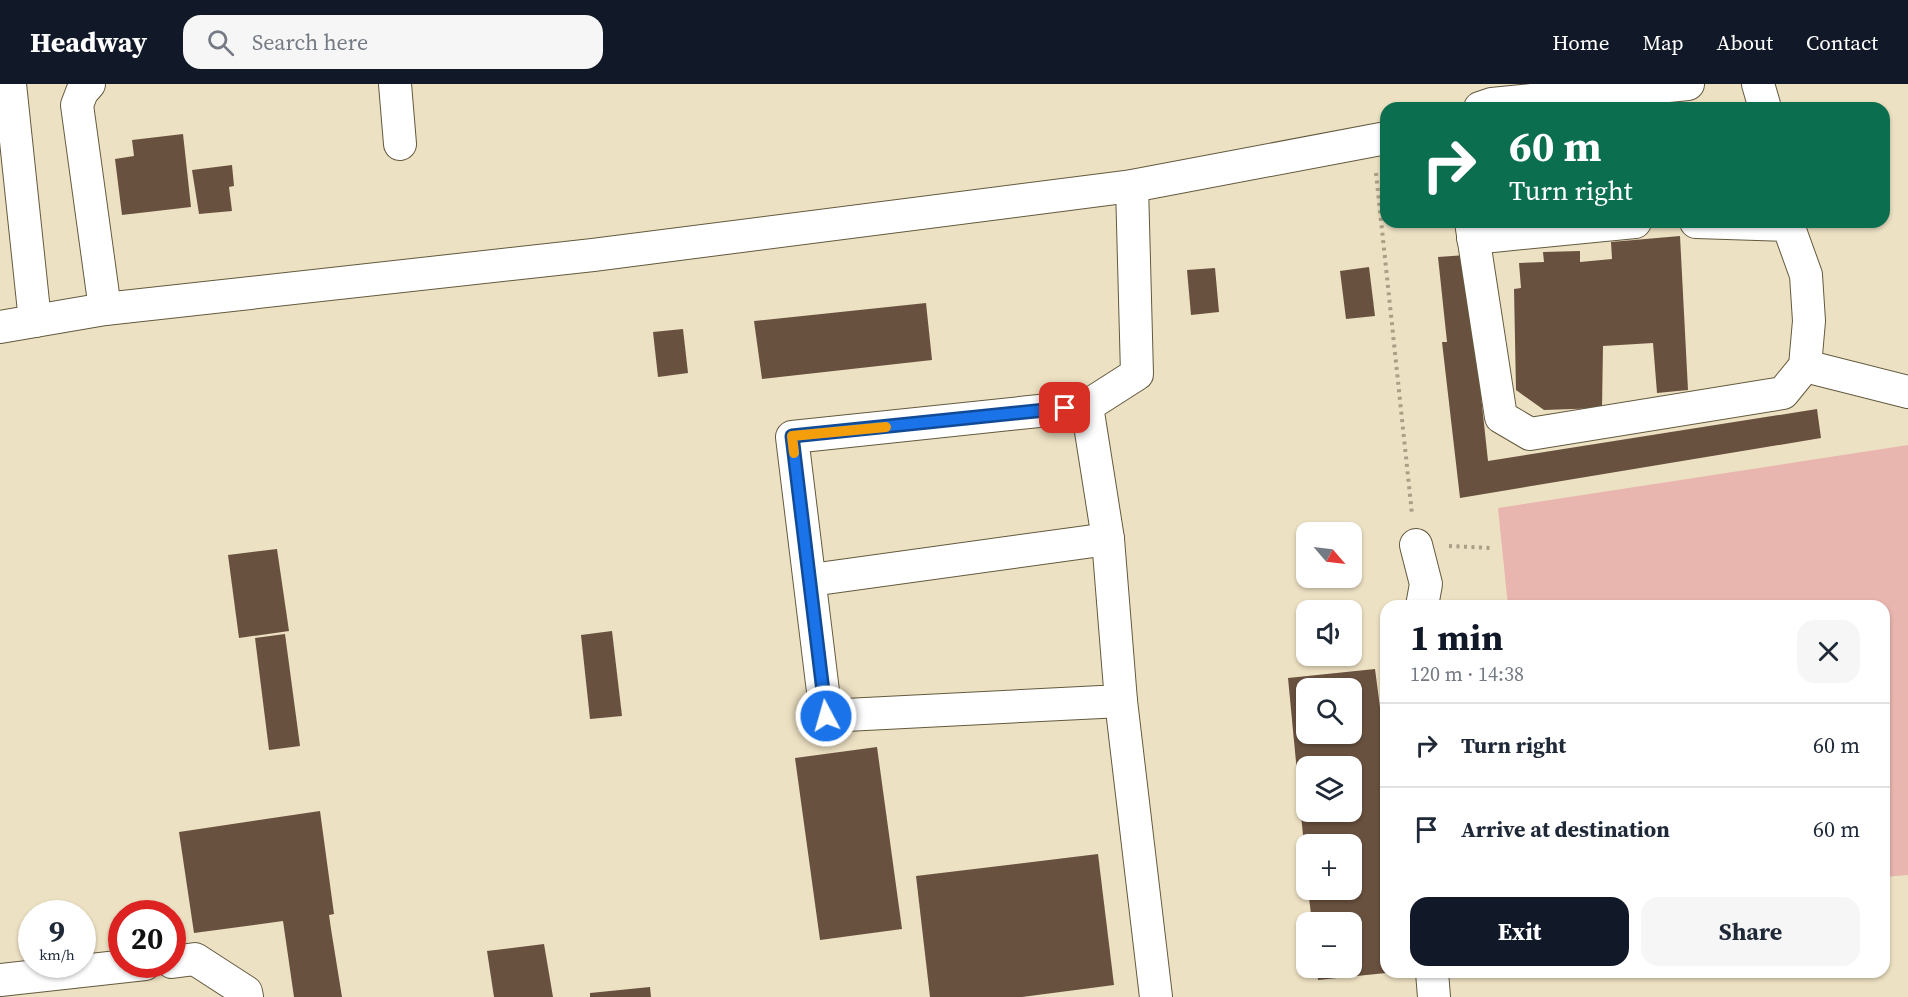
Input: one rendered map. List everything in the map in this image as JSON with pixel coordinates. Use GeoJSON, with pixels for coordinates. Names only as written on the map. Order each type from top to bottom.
{"type":"FeatureCollection","features":[{"type":"Feature","properties":{"kind":"lane"},"geometry":{"type":"LineString","coordinates":[[10,84],[35,321]]}},
{"type":"Feature","properties":{"kind":"lane"},"geometry":{"type":"LineString","coordinates":[[89,84],[82,92],[77,105],[105,309]]}},
{"type":"Feature","properties":{"kind":"lane"},"geometry":{"type":"LineString","coordinates":[[395,84],[400,144]]}},
{"type":"Feature","properties":{"kind":"lane"},"geometry":{"type":"LineString","coordinates":[[1490,98],[1688,84]]}},
{"type":"Feature","properties":{"kind":"lane"},"geometry":{"type":"LineString","coordinates":[[1758,84],[1762,102]]}},
{"type":"Feature","properties":{"kind":"lane"},"geometry":{"type":"LineString","coordinates":[[0,327],[105,309],[593,255],[1132,186],[1379,140]]}},
{"type":"Feature","properties":{"kind":"lane"},"geometry":{"type":"LineString","coordinates":[[1121,701],[826,716],[792,436],[1088,406],[1137,374],[1132,186]]}},
{"type":"Feature","properties":{"kind":"lane"},"geometry":{"type":"LineString","coordinates":[[1513,228],[1472,230],[1501,417],[1530,434],[1784,393],[1805,366],[1809,321],[1806,275],[1789,228]]}},
{"type":"Feature","properties":{"kind":"lane"},"geometry":{"type":"LineString","coordinates":[[1805,366],[1908,393]]}},
{"type":"Feature","properties":{"kind":"lane"},"geometry":{"type":"LineString","coordinates":[[1088,406],[1108,538],[1121,701],[1156,997]]}},
{"type":"Feature","properties":{"kind":"lane"},"geometry":{"type":"LineString","coordinates":[[811,580],[1108,538]]}},
{"type":"Feature","properties":{"kind":"lane"},"geometry":{"type":"LineString","coordinates":[[1416,545],[1426,584],[1423,600]]}},
{"type":"Feature","properties":{"kind":"lane"},"geometry":{"type":"LineString","coordinates":[[186,960],[195,959],[246,992],[247,997]]}},
{"type":"Feature","properties":{"kind":"lane"},"geometry":{"type":"LineString","coordinates":[[0,980],[108,968]]}},
{"type":"Feature","properties":{"kind":"lane"},"geometry":{"type":"LineString","coordinates":[[1432,978],[1434,997]]}},
{"type":"Feature","properties":{"kind":"path"},"geometry":{"type":"LineString","coordinates":[[1386,228],[1398,395],[1416,545],[1492,548]]}},
{"type":"Feature","properties":{"kind":"shaded area"},"geometry":{"type":"Polygon","coordinates":[[[1908,445],[1908,875],[1890,876],[1890,600],[1507,600],[1498,508],[1908,445]]]}},
{"type":"Feature","properties":{"kind":"building"},"geometry":{"type":"Polygon","coordinates":[[[183,134],[191,207],[122,215],[115,159],[134,156],[132,140],[183,134]]]}},
{"type":"Feature","properties":{"kind":"building"},"geometry":{"type":"Polygon","coordinates":[[[232,165],[234,186],[229,187],[232,211],[199,214],[192,170],[232,165]]]}},
{"type":"Feature","properties":{"kind":"building"},"geometry":{"type":"Polygon","coordinates":[[[1680,236],[1688,390],[1657,393],[1653,343],[1603,346],[1602,408],[1544,410],[1516,390],[1514,289],[1521,288],[1519,263],[1544,262],[1543,252],[1580,251],[1580,262],[1612,259],[1611,242],[1680,236]]]}},
{"type":"Feature","properties":{"kind":"building"},"geometry":{"type":"Polygon","coordinates":[[[1466,255],[1488,461],[1817,409],[1821,438],[1460,498],[1442,342],[1447,342],[1438,257],[1466,255]]]}},
{"type":"Feature","properties":{"kind":"building"},"geometry":{"type":"Polygon","coordinates":[[[1369,267],[1375,316],[1346,319],[1340,271],[1369,267]]]}},
{"type":"Feature","properties":{"kind":"building"},"geometry":{"type":"Polygon","coordinates":[[[1215,268],[1219,312],[1191,315],[1187,270],[1215,268]]]}},
{"type":"Feature","properties":{"kind":"building"},"geometry":{"type":"Polygon","coordinates":[[[926,303],[932,360],[762,379],[754,321],[926,303]]]}},
{"type":"Feature","properties":{"kind":"building"},"geometry":{"type":"Polygon","coordinates":[[[683,329],[688,373],[658,377],[653,332],[683,329]]]}},
{"type":"Feature","properties":{"kind":"building"},"geometry":{"type":"Polygon","coordinates":[[[277,549],[289,631],[239,638],[228,555],[277,549]]]}},
{"type":"Feature","properties":{"kind":"building"},"geometry":{"type":"Polygon","coordinates":[[[612,631],[622,716],[590,719],[581,635],[612,631]]]}},
{"type":"Feature","properties":{"kind":"building"},"geometry":{"type":"Polygon","coordinates":[[[285,634],[300,746],[269,750],[255,638],[285,634]]]}},
{"type":"Feature","properties":{"kind":"building"},"geometry":{"type":"Polygon","coordinates":[[[1375,669],[1380,707],[1380,974],[1362,975],[1362,912],[1311,912],[1309,900],[1362,900],[1362,834],[1303,834],[1302,822],[1362,822],[1362,756],[1296,756],[1296,762],[1288,678],[1375,669]]]}},
{"type":"Feature","properties":{"kind":"building"},"geometry":{"type":"Polygon","coordinates":[[[877,747],[902,929],[820,940],[795,758],[877,747]]]}},
{"type":"Feature","properties":{"kind":"building"},"geometry":{"type":"Polygon","coordinates":[[[320,811],[334,914],[329,915],[342,997],[294,997],[283,921],[194,933],[179,832],[320,811]]]}},
{"type":"Feature","properties":{"kind":"building"},"geometry":{"type":"Polygon","coordinates":[[[1098,854],[1114,985],[1022,997],[930,997],[916,876],[1098,854]]]}},
{"type":"Feature","properties":{"kind":"building"},"geometry":{"type":"Polygon","coordinates":[[[544,944],[553,997],[494,997],[487,951],[544,944]]]}},
{"type":"Feature","properties":{"kind":"building"},"geometry":{"type":"Polygon","coordinates":[[[650,987],[651,997],[590,997],[590,993],[650,987]]]}},
{"type":"Feature","properties":{"kind":"slow traffic"},"geometry":{"type":"LineString","coordinates":[[794,453],[792,436],[886,427]]}},
{"type":"Feature","properties":{"kind":"route"},"geometry":{"type":"LineString","coordinates":[[826,716],[792,436],[1065,408]]}}]}
